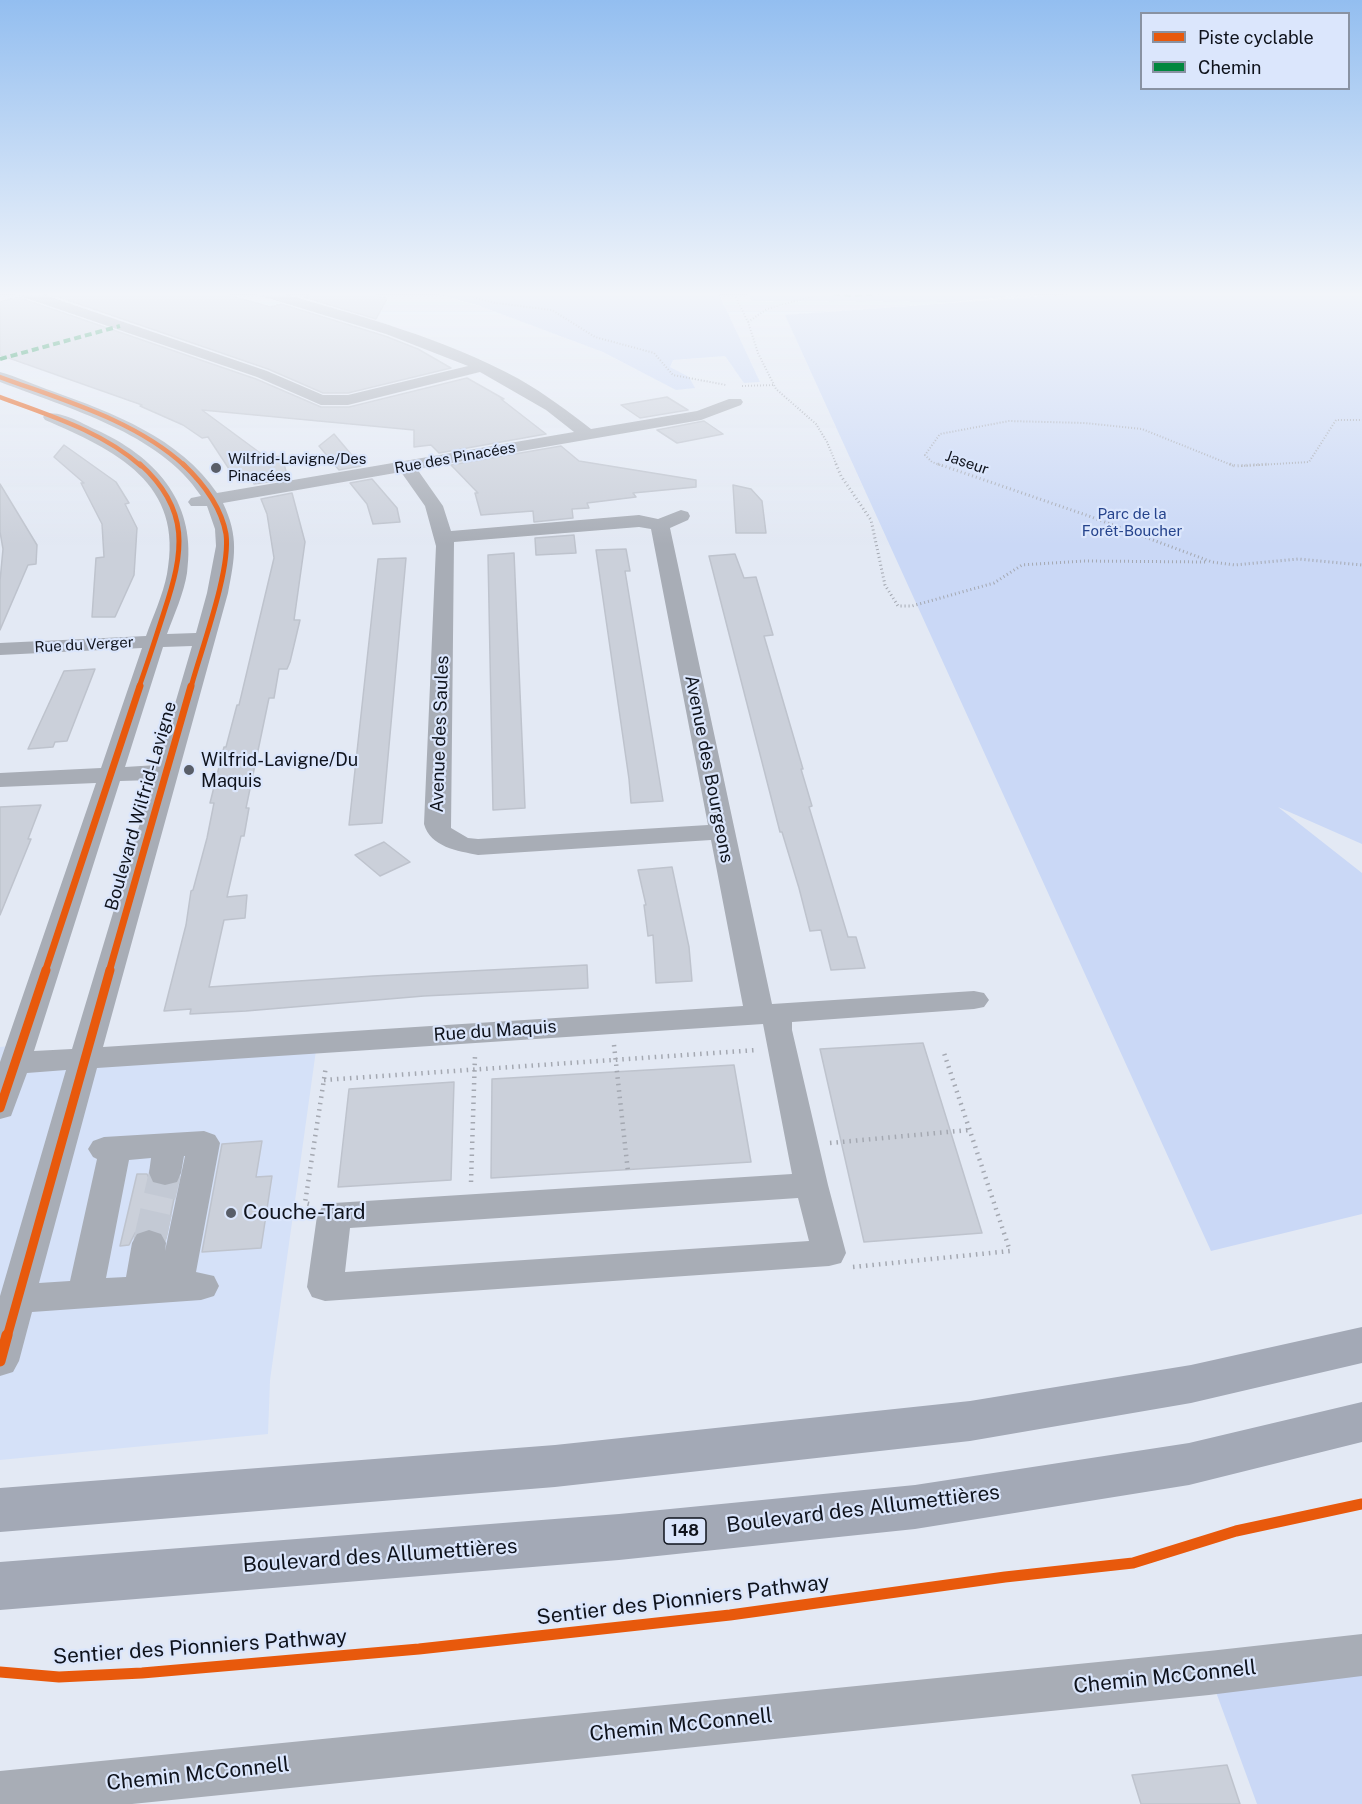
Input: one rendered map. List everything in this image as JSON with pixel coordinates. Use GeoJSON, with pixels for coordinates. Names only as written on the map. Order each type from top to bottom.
{"type":"FeatureCollection","features":[{"type":"Feature","properties":{"kind":"highway"},"geometry":{"type":"LineString","coordinates":[[0,1510],[555,1466],[970,1421],[1191,1384],[1362,1345]]}},
{"type":"Feature","properties":{"kind":"highway","name":"Boulevard des Allumettières"},"geometry":{"type":"LineString","coordinates":[[0,1586],[619,1537],[915,1507],[1189,1464],[1362,1422]]}},
{"type":"Feature","properties":{"kind":"street"},"geometry":{"type":"LineString","coordinates":[[267,376],[321,400],[348,400],[444,376]]}},
{"type":"Feature","properties":{"kind":"street"},"geometry":{"type":"LineString","coordinates":[[498,376],[568,417],[587,434]]}},
{"type":"Feature","properties":{"kind":"street","name":"Boulevard Wilfrid-Lavigne"},"geometry":{"type":"LineString","coordinates":[[0,377],[114,422],[155,444],[185,464],[213,500],[227,542],[205,639],[83,1058],[0,1361]]}},
{"type":"Feature","properties":{"kind":"street","name":"Rue des Pinacées"},"geometry":{"type":"LineString","coordinates":[[173,506],[700,415],[717,411],[734,394]]}},
{"type":"Feature","properties":{"kind":"street","name":"Boulevard Wilfrid-Lavigne"},"geometry":{"type":"LineString","coordinates":[[0,397],[82,429],[114,446],[145,468],[163,488],[173,506],[179,524],[181,548],[178,565],[113,774],[0,1108]]}},
{"type":"Feature","properties":{"kind":"street","name":"Avenue des Saules"},"geometry":{"type":"LineString","coordinates":[[406,467],[434,506],[444,537],[447,561],[437,824],[440,832],[461,844],[478,847],[722,832]]}},
{"type":"Feature","properties":{"kind":"street","name":"Avenue des Bourgeons"},"geometry":{"type":"LineString","coordinates":[[319,1207],[325,1287],[829,1253],[811,1185],[777,1030],[765,1023],[722,832],[671,520],[444,537]]}},
{"type":"Feature","properties":{"kind":"street","name":"Rue du Verger"},"geometry":{"type":"LineString","coordinates":[[0,649],[205,639]]}},
{"type":"Feature","properties":{"kind":"street"},"geometry":{"type":"LineString","coordinates":[[0,780],[167,772]]}},
{"type":"Feature","properties":{"kind":"street","name":"Rue du Maquis"},"geometry":{"type":"LineString","coordinates":[[16,1063],[765,1023],[974,1000]]}},
{"type":"Feature","properties":{"kind":"street"},"geometry":{"type":"LineString","coordinates":[[17,1299],[188,1287],[204,1143],[167,1159],[109,1149],[86,1294]]}},
{"type":"Feature","properties":{"kind":"street"},"geometry":{"type":"LineString","coordinates":[[319,1207],[470,1207],[811,1185]]}},
{"type":"Feature","properties":{"kind":"street"},"geometry":{"type":"LineString","coordinates":[[141,1291],[149,1243]]}},
{"type":"Feature","properties":{"kind":"street","name":"Chemin McConnell"},"geometry":{"type":"LineString","coordinates":[[0,1794],[1209,1673],[1362,1655]]}},
{"type":"Feature","properties":{"kind":"path"},"geometry":{"type":"LineString","coordinates":[[678,376],[734,394]]}},
{"type":"Feature","properties":{"kind":"path"},"geometry":{"type":"LineString","coordinates":[[770,376],[776,389],[816,424],[827,442],[841,476],[871,520],[885,585],[898,606],[912,606],[994,583],[1022,565],[1083,561],[1212,562]]}},
{"type":"Feature","properties":{"kind":"path"},"geometry":{"type":"LineString","coordinates":[[763,1060],[761,1049],[765,1023]]}},
{"type":"Feature","properties":{"kind":"path"},"geometry":{"type":"LineString","coordinates":[[614,1042],[631,1197]]}},
{"type":"Feature","properties":{"kind":"path"},"geometry":{"type":"LineString","coordinates":[[324,1080],[761,1049]]}},
{"type":"Feature","properties":{"kind":"path"},"geometry":{"type":"LineString","coordinates":[[470,1207],[476,1051]]}},
{"type":"Feature","properties":{"kind":"path"},"geometry":{"type":"LineString","coordinates":[[848,1256],[851,1267],[1010,1251],[944,1053]]}},
{"type":"Feature","properties":{"kind":"path"},"geometry":{"type":"LineString","coordinates":[[319,1207],[324,1080],[327,1060]]}},
{"type":"Feature","properties":{"kind":"path"},"geometry":{"type":"LineString","coordinates":[[802,1146],[969,1130]]}},
{"type":"Feature","properties":{"kind":"shaded area"},"geometry":{"type":"Polygon","coordinates":[[[317,1043],[270,1380],[268,1434],[0,1460],[0,1047],[21,1045],[16,1062],[317,1043]]]}},
{"type":"Feature","properties":{"kind":"green space"},"geometry":{"type":"Polygon","coordinates":[[[649,376],[687,376],[695,388],[676,390],[649,376]]]}},
{"type":"Feature","properties":{"kind":"green space"},"geometry":{"type":"Polygon","coordinates":[[[739,376],[757,376],[760,382],[744,383],[739,376]]]}},
{"type":"Feature","properties":{"kind":"green space","name":"Parc de la Forêt-Boucher"},"geometry":{"type":"Polygon","coordinates":[[[813,376],[1362,376],[1362,844],[1278,807],[1362,873],[1362,1214],[1211,1251],[813,376]]]}},
{"type":"Feature","properties":{"kind":"green space"},"geometry":{"type":"Polygon","coordinates":[[[1362,1655],[1362,1804],[1257,1804],[1209,1673],[1362,1655]]]}},
{"type":"Feature","properties":{"kind":"building"},"geometry":{"type":"Polygon","coordinates":[[[60,376],[248,376],[321,407],[349,407],[467,378],[504,399],[501,399],[546,434],[439,453],[431,445],[414,447],[414,430],[202,410],[267,458],[282,456],[288,479],[254,484],[249,472],[233,475],[208,437],[202,438],[183,425],[140,406],[142,405],[60,376]]]}},
{"type":"Feature","properties":{"kind":"building"},"geometry":{"type":"Polygon","coordinates":[[[284,376],[417,376],[348,393],[323,393],[284,376]]]}},
{"type":"Feature","properties":{"kind":"building"},"geometry":{"type":"Polygon","coordinates":[[[667,397],[688,410],[640,418],[621,405],[667,397]]]}},
{"type":"Feature","properties":{"kind":"building"},"geometry":{"type":"Polygon","coordinates":[[[704,421],[723,434],[677,443],[657,430],[704,421]]]}},
{"type":"Feature","properties":{"kind":"building"},"geometry":{"type":"Polygon","coordinates":[[[334,434],[361,466],[339,470],[319,446],[334,434]]]}},
{"type":"Feature","properties":{"kind":"building"},"geometry":{"type":"Polygon","coordinates":[[[64,445],[116,482],[129,503],[125,504],[137,528],[134,575],[115,617],[92,617],[96,558],[104,557],[102,524],[81,483],[84,483],[54,457],[64,445]]]}},
{"type":"Feature","properties":{"kind":"building"},"geometry":{"type":"Polygon","coordinates":[[[561,446],[579,461],[696,480],[696,487],[633,493],[636,497],[587,503],[589,508],[572,509],[573,518],[534,522],[533,511],[481,515],[475,493],[478,493],[451,465],[561,446]]]}},
{"type":"Feature","properties":{"kind":"building"},"geometry":{"type":"Polygon","coordinates":[[[372,479],[397,508],[400,522],[373,524],[367,504],[350,483],[372,479]]]}},
{"type":"Feature","properties":{"kind":"building"},"geometry":{"type":"Polygon","coordinates":[[[0,484],[37,545],[36,564],[28,565],[0,630],[0,581],[3,549],[0,532],[0,484]]]}},
{"type":"Feature","properties":{"kind":"building"},"geometry":{"type":"Polygon","coordinates":[[[733,485],[751,489],[762,501],[766,533],[736,533],[733,485]]]}},
{"type":"Feature","properties":{"kind":"building"},"geometry":{"type":"Polygon","coordinates":[[[292,493],[305,542],[294,620],[300,620],[290,662],[287,669],[279,669],[274,698],[269,698],[246,808],[249,808],[244,836],[241,836],[227,897],[247,895],[245,918],[224,920],[209,987],[587,965],[588,988],[424,996],[246,1011],[190,1014],[191,1009],[164,1011],[186,925],[191,891],[207,838],[214,803],[210,803],[224,747],[226,747],[237,705],[239,705],[274,558],[267,514],[261,499],[292,493]]]}},
{"type":"Feature","properties":{"kind":"building"},"geometry":{"type":"Polygon","coordinates":[[[574,535],[576,553],[536,555],[535,538],[574,535]]]}},
{"type":"Feature","properties":{"kind":"building"},"geometry":{"type":"Polygon","coordinates":[[[626,549],[630,571],[625,571],[663,801],[631,803],[596,550],[626,549]]]}},
{"type":"Feature","properties":{"kind":"building"},"geometry":{"type":"Polygon","coordinates":[[[514,553],[525,808],[493,810],[488,555],[514,553]]]}},
{"type":"Feature","properties":{"kind":"building"},"geometry":{"type":"Polygon","coordinates":[[[735,554],[744,578],[756,577],[773,635],[764,636],[803,769],[801,769],[812,806],[809,807],[848,937],[856,937],[865,968],[831,970],[821,930],[810,931],[799,888],[782,832],[780,832],[709,556],[735,554]]]}},
{"type":"Feature","properties":{"kind":"building"},"geometry":{"type":"Polygon","coordinates":[[[406,558],[382,823],[349,825],[378,559],[406,558]]]}},
{"type":"Feature","properties":{"kind":"building"},"geometry":{"type":"Polygon","coordinates":[[[95,669],[67,741],[55,742],[53,747],[28,749],[64,671],[95,669]]]}},
{"type":"Feature","properties":{"kind":"building"},"geometry":{"type":"Polygon","coordinates":[[[41,805],[28,839],[31,839],[0,915],[0,807],[41,805]]]}},
{"type":"Feature","properties":{"kind":"building"},"geometry":{"type":"Polygon","coordinates":[[[384,842],[410,862],[380,876],[355,855],[384,842]]]}},
{"type":"Feature","properties":{"kind":"building"},"geometry":{"type":"Polygon","coordinates":[[[672,867],[689,947],[692,981],[656,983],[653,935],[648,936],[644,905],[646,905],[638,870],[672,867]]]}},
{"type":"Feature","properties":{"kind":"building"},"geometry":{"type":"Polygon","coordinates":[[[923,1043],[982,1233],[864,1242],[820,1049],[923,1043]]]}},
{"type":"Feature","properties":{"kind":"building"},"geometry":{"type":"Polygon","coordinates":[[[734,1065],[751,1162],[491,1178],[492,1079],[734,1065]]]}},
{"type":"Feature","properties":{"kind":"building"},"geometry":{"type":"Polygon","coordinates":[[[454,1082],[451,1180],[338,1187],[349,1089],[454,1082]]]}},
{"type":"Feature","properties":{"kind":"building","name":"Couche-Tard"},"geometry":{"type":"Polygon","coordinates":[[[262,1141],[256,1177],[272,1176],[261,1248],[202,1252],[222,1144],[262,1141]]]}},
{"type":"Feature","properties":{"kind":"building"},"geometry":{"type":"Polygon","coordinates":[[[137,1174],[147,1174],[152,1184],[164,1187],[177,1184],[166,1238],[162,1232],[148,1228],[135,1233],[129,1245],[120,1246],[137,1174]]]}},
{"type":"Feature","properties":{"kind":"building"},"geometry":{"type":"Polygon","coordinates":[[[1227,1765],[1240,1804],[1141,1804],[1132,1775],[1227,1765]]]}},
{"type":"Feature","properties":{"kind":"tunnel"},"geometry":{"type":"LineString","coordinates":[[149,1243],[165,1173]]}},
{"type":"Feature","properties":{"kind":"cycle path"},"geometry":{"type":"LineString","coordinates":[[0,377],[119,424],[150,440],[176,458],[199,479],[214,502],[226,535],[224,562],[209,624],[0,1361]]}},
{"type":"Feature","properties":{"kind":"cycle path"},"geometry":{"type":"LineString","coordinates":[[0,397],[80,428],[132,457],[153,476],[169,498],[179,524],[180,543],[177,574],[0,1108]]}},
{"type":"Feature","properties":{"kind":"cycle path","name":"Sentier des Pionniers Pathway"},"geometry":{"type":"LineString","coordinates":[[0,1672],[59,1677],[142,1673],[419,1649],[730,1615],[1005,1577],[1133,1563],[1236,1531],[1362,1504]]}},
{"type":"Feature","properties":{"kind":"place","name":"Wilfrid-Lavigne/Des Pinacées"},"geometry":{"type":"Point","coordinates":[216,468]}},
{"type":"Feature","properties":{"kind":"place","name":"Wilfrid-Lavigne/Du Maquis"},"geometry":{"type":"Point","coordinates":[189,770]}},
{"type":"Feature","properties":{"kind":"place","name":"Couche-Tard"},"geometry":{"type":"Point","coordinates":[231,1213]}}]}
